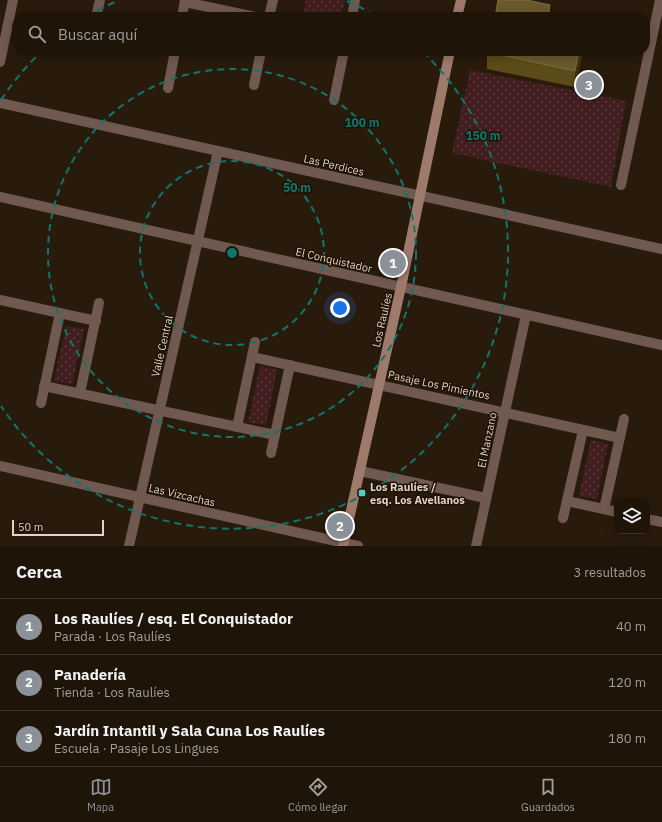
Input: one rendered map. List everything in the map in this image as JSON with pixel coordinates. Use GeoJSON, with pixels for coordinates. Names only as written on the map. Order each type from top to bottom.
{"type":"FeatureCollection","features":[{"type":"Feature","properties":{"kind":"street"},"geometry":{"type":"LineString","coordinates":[[0,62],[13,0]]}},
{"type":"Feature","properties":{"kind":"street"},"geometry":{"type":"LineString","coordinates":[[97,12],[100,0]]}},
{"type":"Feature","properties":{"kind":"street"},"geometry":{"type":"LineString","coordinates":[[270,12],[273,0]]}},
{"type":"Feature","properties":{"kind":"street"},"geometry":{"type":"LineString","coordinates":[[353,12],[355,0]]}},
{"type":"Feature","properties":{"kind":"street"},"geometry":{"type":"LineString","coordinates":[[458,12],[461,0]]}},
{"type":"Feature","properties":{"kind":"street"},"geometry":{"type":"LineString","coordinates":[[621,185],[658,26],[660,0]]}},
{"type":"Feature","properties":{"kind":"street"},"geometry":{"type":"LineString","coordinates":[[183,12],[185,1],[234,12]]}},
{"type":"Feature","properties":{"kind":"street"},"geometry":{"type":"LineString","coordinates":[[168,88],[174,56]]}},
{"type":"Feature","properties":{"kind":"street"},"geometry":{"type":"LineString","coordinates":[[254,85],[260,56]]}},
{"type":"Feature","properties":{"kind":"street"},"geometry":{"type":"LineString","coordinates":[[334,100],[343,56]]}},
{"type":"Feature","properties":{"kind":"street","name":"Los Raulíes"},"geometry":{"type":"LineString","coordinates":[[343,544],[401,287],[449,56]]}},
{"type":"Feature","properties":{"kind":"street","name":"Las Perdices"},"geometry":{"type":"LineString","coordinates":[[0,103],[662,249]]}},
{"type":"Feature","properties":{"kind":"street","name":"Valle Central"},"geometry":{"type":"LineString","coordinates":[[129,546],[218,151]]}},
{"type":"Feature","properties":{"kind":"street","name":"El Conquistador"},"geometry":{"type":"LineString","coordinates":[[0,197],[662,345]]}},
{"type":"Feature","properties":{"kind":"street"},"geometry":{"type":"LineString","coordinates":[[0,300],[96,321]]}},
{"type":"Feature","properties":{"kind":"street"},"geometry":{"type":"LineString","coordinates":[[80,393],[99,304]]}},
{"type":"Feature","properties":{"kind":"street"},"geometry":{"type":"LineString","coordinates":[[40,403],[60,314]]}},
{"type":"Feature","properties":{"kind":"street","name":"El Manzano"},"geometry":{"type":"LineString","coordinates":[[476,546],[526,315]]}},
{"type":"Feature","properties":{"kind":"street"},"geometry":{"type":"LineString","coordinates":[[237,427],[255,342]]}},
{"type":"Feature","properties":{"kind":"street","name":"Pasaje Los Pimientos"},"geometry":{"type":"LineString","coordinates":[[252,357],[620,438]]}},
{"type":"Feature","properties":{"kind":"street"},"geometry":{"type":"LineString","coordinates":[[271,453],[290,365]]}},
{"type":"Feature","properties":{"kind":"street"},"geometry":{"type":"LineString","coordinates":[[44,386],[274,435]]}},
{"type":"Feature","properties":{"kind":"street"},"geometry":{"type":"LineString","coordinates":[[604,509],[624,419]]}},
{"type":"Feature","properties":{"kind":"street"},"geometry":{"type":"LineString","coordinates":[[563,518],[583,430]]}},
{"type":"Feature","properties":{"kind":"street","name":"Las Vizcachas"},"geometry":{"type":"LineString","coordinates":[[0,466],[343,544],[358,546]]}},
{"type":"Feature","properties":{"kind":"street"},"geometry":{"type":"LineString","coordinates":[[360,471],[486,498]]}},
{"type":"Feature","properties":{"kind":"street"},"geometry":{"type":"LineString","coordinates":[[567,501],[614,511]]}},
{"type":"Feature","properties":{"kind":"street"},"geometry":{"type":"LineString","coordinates":[[650,520],[662,522]]}},
{"type":"Feature","properties":{"kind":"shaded area"},"geometry":{"type":"Polygon","coordinates":[[[306,0],[345,0],[342,12],[303,12],[306,0]]]}},
{"type":"Feature","properties":{"kind":"shaded area"},"geometry":{"type":"Polygon","coordinates":[[[470,70],[626,101],[611,187],[452,153],[470,70]]]}},
{"type":"Feature","properties":{"kind":"shaded area"},"geometry":{"type":"Polygon","coordinates":[[[66,326],[84,329],[72,384],[54,381],[66,326]]]}},
{"type":"Feature","properties":{"kind":"shaded area"},"geometry":{"type":"Polygon","coordinates":[[[260,366],[277,370],[266,425],[248,422],[260,366]]]}},
{"type":"Feature","properties":{"kind":"shaded area"},"geometry":{"type":"Polygon","coordinates":[[[591,440],[608,444],[597,499],[579,496],[591,440]]]}},
{"type":"Feature","properties":{"kind":"building"},"geometry":{"type":"Polygon","coordinates":[[[498,0],[527,0],[550,5],[549,12],[496,12],[498,0]]]}},
{"type":"Feature","properties":{"kind":"building"},"geometry":{"type":"Polygon","coordinates":[[[506,56],[578,56],[575,71],[506,56]]]}},
{"type":"Feature","properties":{"kind":"place","name":"Jardín Intantil y Sala Cuna Los Raulíes"},"geometry":{"type":"Point","coordinates":[589,85]}},
{"type":"Feature","properties":{"kind":"place","name":"Los Raulíes / esq. El Conquistador"},"geometry":{"type":"Point","coordinates":[393,263]}},
{"type":"Feature","properties":{"kind":"place","name":"Los Raulíes / esq. Los Avellanos"},"geometry":{"type":"Point","coordinates":[362,493]}},
{"type":"Feature","properties":{"kind":"place","name":"Panadería"},"geometry":{"type":"Point","coordinates":[340,526]}}]}
